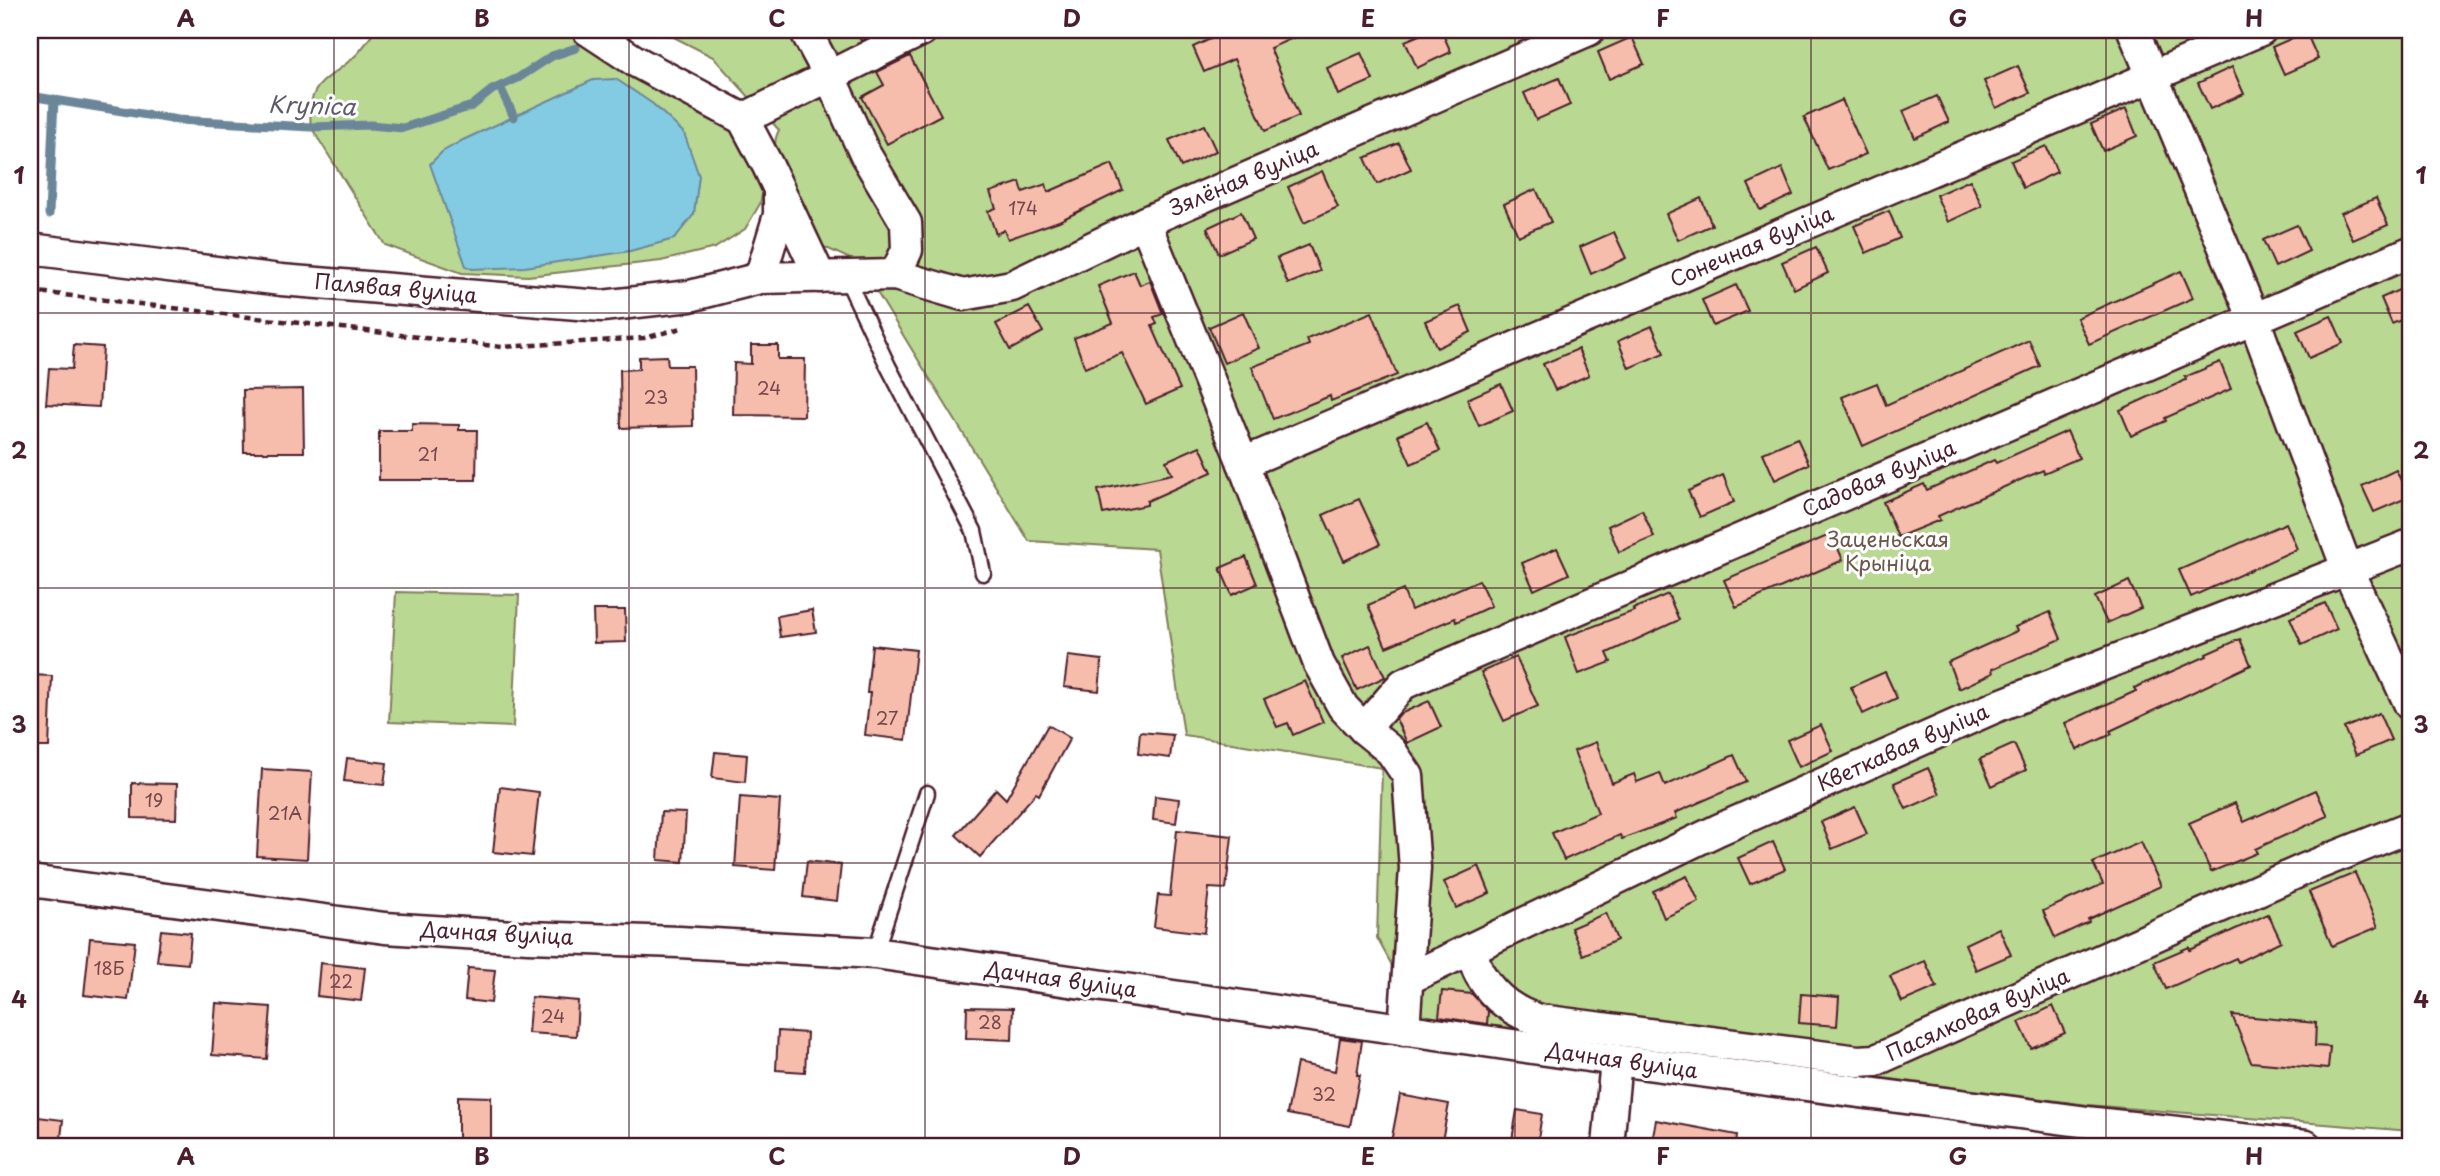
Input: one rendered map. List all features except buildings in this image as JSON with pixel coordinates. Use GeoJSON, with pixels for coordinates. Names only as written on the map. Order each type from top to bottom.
{"type":"FeatureCollection","features":[{"type":"Feature","properties":{"kind":"street"},"geometry":{"type":"LineString","coordinates":[[588,30],[635,61],[743,119],[779,192],[833,277]]}},
{"type":"Feature","properties":{"kind":"street"},"geometry":{"type":"LineString","coordinates":[[805,30],[830,75],[865,154],[906,223],[907,250],[895,275]]}},
{"type":"Feature","properties":{"kind":"street"},"geometry":{"type":"LineString","coordinates":[[743,119],[922,30]]}},
{"type":"Feature","properties":{"kind":"street","name":"Зялёная вуліца"},"geometry":{"type":"LineString","coordinates":[[833,277],[895,275],[963,295],[1012,286],[1145,222],[1589,30]]}},
{"type":"Feature","properties":{"kind":"street"},"geometry":{"type":"LineString","coordinates":[[2133,30],[2253,319],[2348,571],[2410,705]]}},
{"type":"Feature","properties":{"kind":"street","name":"Сонечная вуліца"},"geometry":{"type":"LineString","coordinates":[[1243,464],[2261,30]]}},
{"type":"Feature","properties":{"kind":"street"},"geometry":{"type":"LineString","coordinates":[[760,278],[779,215],[779,192]]}},
{"type":"Feature","properties":{"kind":"street"},"geometry":{"type":"LineString","coordinates":[[1145,222],[1243,464],[1319,664],[1343,707],[1391,751],[1408,776],[1415,868],[1404,1030]]}},
{"type":"Feature","properties":{"kind":"street","name":"Палявая вуліца"},"geometry":{"type":"LineString","coordinates":[[30,249],[281,280],[602,306],[690,296],[760,278],[833,277]]}},
{"type":"Feature","properties":{"kind":"street","name":"Садовая вуліца"},"geometry":{"type":"LineString","coordinates":[[1364,729],[1403,684],[2410,251]]}},
{"type":"Feature","properties":{"kind":"street","name":"Кветкавая вуліца"},"geometry":{"type":"LineString","coordinates":[[1408,979],[1718,830],[2000,705],[2410,545]]}},
{"type":"Feature","properties":{"kind":"street","name":"Пасялковая вуліца"},"geometry":{"type":"LineString","coordinates":[[1471,949],[1480,976],[1502,1001],[1523,1016],[1858,1061],[1876,1060],[2305,869],[2410,827]]}},
{"type":"Feature","properties":{"kind":"street","name":"Дачная вуліца"},"geometry":{"type":"LineString","coordinates":[[30,881],[385,928],[875,953],[1616,1060],[2088,1122],[2305,1146]]}},
{"type":"Feature","properties":{"kind":"street"},"geometry":{"type":"LineString","coordinates":[[1608,1146],[1616,1060]]}},
{"type":"Feature","properties":{"kind":"lane"},"geometry":{"type":"LineString","coordinates":[[833,277],[888,366],[974,531],[983,573]]}},
{"type":"Feature","properties":{"kind":"lane"},"geometry":{"type":"LineString","coordinates":[[875,953],[927,793]]}},
{"type":"Feature","properties":{"kind":"green space"},"geometry":{"type":"Polygon","coordinates":[[[376,30],[588,30],[743,119],[768,166],[760,204],[745,229],[715,248],[661,261],[528,276],[462,273],[385,245],[311,127],[310,112],[315,91],[320,84],[358,53],[376,30]]]}},
{"type":"Feature","properties":{"kind":"green space","name":"Заценьская Крыніца"},"geometry":{"type":"Polygon","coordinates":[[[660,30],[2410,30],[2410,1131],[2088,1105],[1497,1027],[1394,1018],[1394,969],[1377,938],[1382,768],[1184,735],[1157,549],[1029,541],[859,263],[809,240],[792,208],[797,192],[776,155],[779,130],[713,57],[660,30]]]}},
{"type":"Feature","properties":{"kind":"green space"},"geometry":{"type":"Polygon","coordinates":[[[396,592],[519,595],[513,727],[389,722],[396,592]]]}},
{"type":"Feature","properties":{"kind":"green space"},"geometry":{"type":"Polygon","coordinates":[[[2088,1122],[2305,1146],[2086,1146],[2088,1122]]]}},
{"type":"Feature","properties":{"kind":"water"},"geometry":{"type":"Polygon","coordinates":[[[616,79],[653,104],[684,133],[699,176],[694,214],[674,239],[630,251],[525,267],[472,269],[466,266],[430,164],[442,152],[463,140],[593,80],[616,79]]]}},
{"type":"Feature","properties":{"kind":"waterway","name":"Krynica"},"geometry":{"type":"LineString","coordinates":[[30,96],[178,120],[311,127],[370,125],[403,128],[472,106],[492,90],[518,78],[552,56],[576,48]]}},
{"type":"Feature","properties":{"kind":"waterway"},"geometry":{"type":"LineString","coordinates":[[500,87],[514,117]]}},
{"type":"Feature","properties":{"kind":"waterway"},"geometry":{"type":"LineString","coordinates":[[49,214],[54,99]]}}]}
